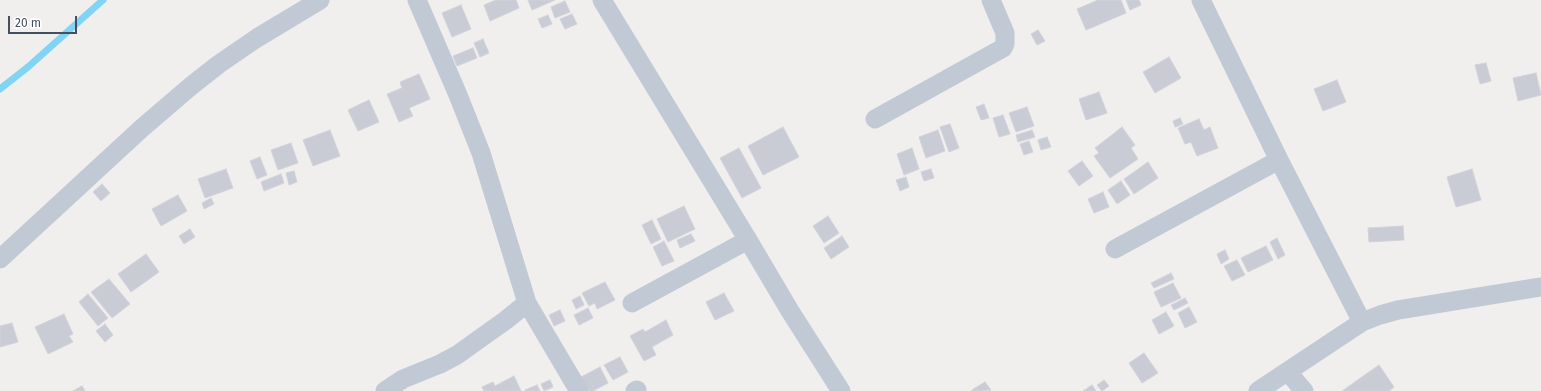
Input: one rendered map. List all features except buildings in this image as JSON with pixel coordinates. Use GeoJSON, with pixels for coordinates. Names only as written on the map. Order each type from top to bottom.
{"type":"FeatureCollection","features":[{"type":"Feature","properties":{"kind":"street"},"geometry":{"type":"LineString","coordinates":[[0,259],[142,128],[191,86],[219,64],[320,0]]}},
{"type":"Feature","properties":{"kind":"street"},"geometry":{"type":"LineString","coordinates":[[417,0],[458,95],[481,154],[527,303],[578,391]]}},
{"type":"Feature","properties":{"kind":"street"},"geometry":{"type":"LineString","coordinates":[[602,0],[790,311],[841,391]]}},
{"type":"Feature","properties":{"kind":"street"},"geometry":{"type":"LineString","coordinates":[[875,119],[1003,48],[1005,44],[1005,33],[991,0]]}},
{"type":"Feature","properties":{"kind":"street"},"geometry":{"type":"LineString","coordinates":[[1201,0],[1279,160],[1362,322]]}},
{"type":"Feature","properties":{"kind":"street"},"geometry":{"type":"LineString","coordinates":[[1115,249],[1279,160]]}},
{"type":"Feature","properties":{"kind":"street"},"geometry":{"type":"LineString","coordinates":[[632,303],[748,240]]}},
{"type":"Feature","properties":{"kind":"street"},"geometry":{"type":"LineString","coordinates":[[1258,391],[1362,322],[1380,315],[1398,310],[1541,287]]}},
{"type":"Feature","properties":{"kind":"street"},"geometry":{"type":"LineString","coordinates":[[385,391],[403,379],[440,364],[458,354],[527,303]]}},
{"type":"Feature","properties":{"kind":"street"},"geometry":{"type":"LineString","coordinates":[[1288,372],[1304,391]]}},
{"type":"Feature","properties":{"kind":"waterway"},"geometry":{"type":"LineString","coordinates":[[0,89],[28,67],[103,0]]}}]}
